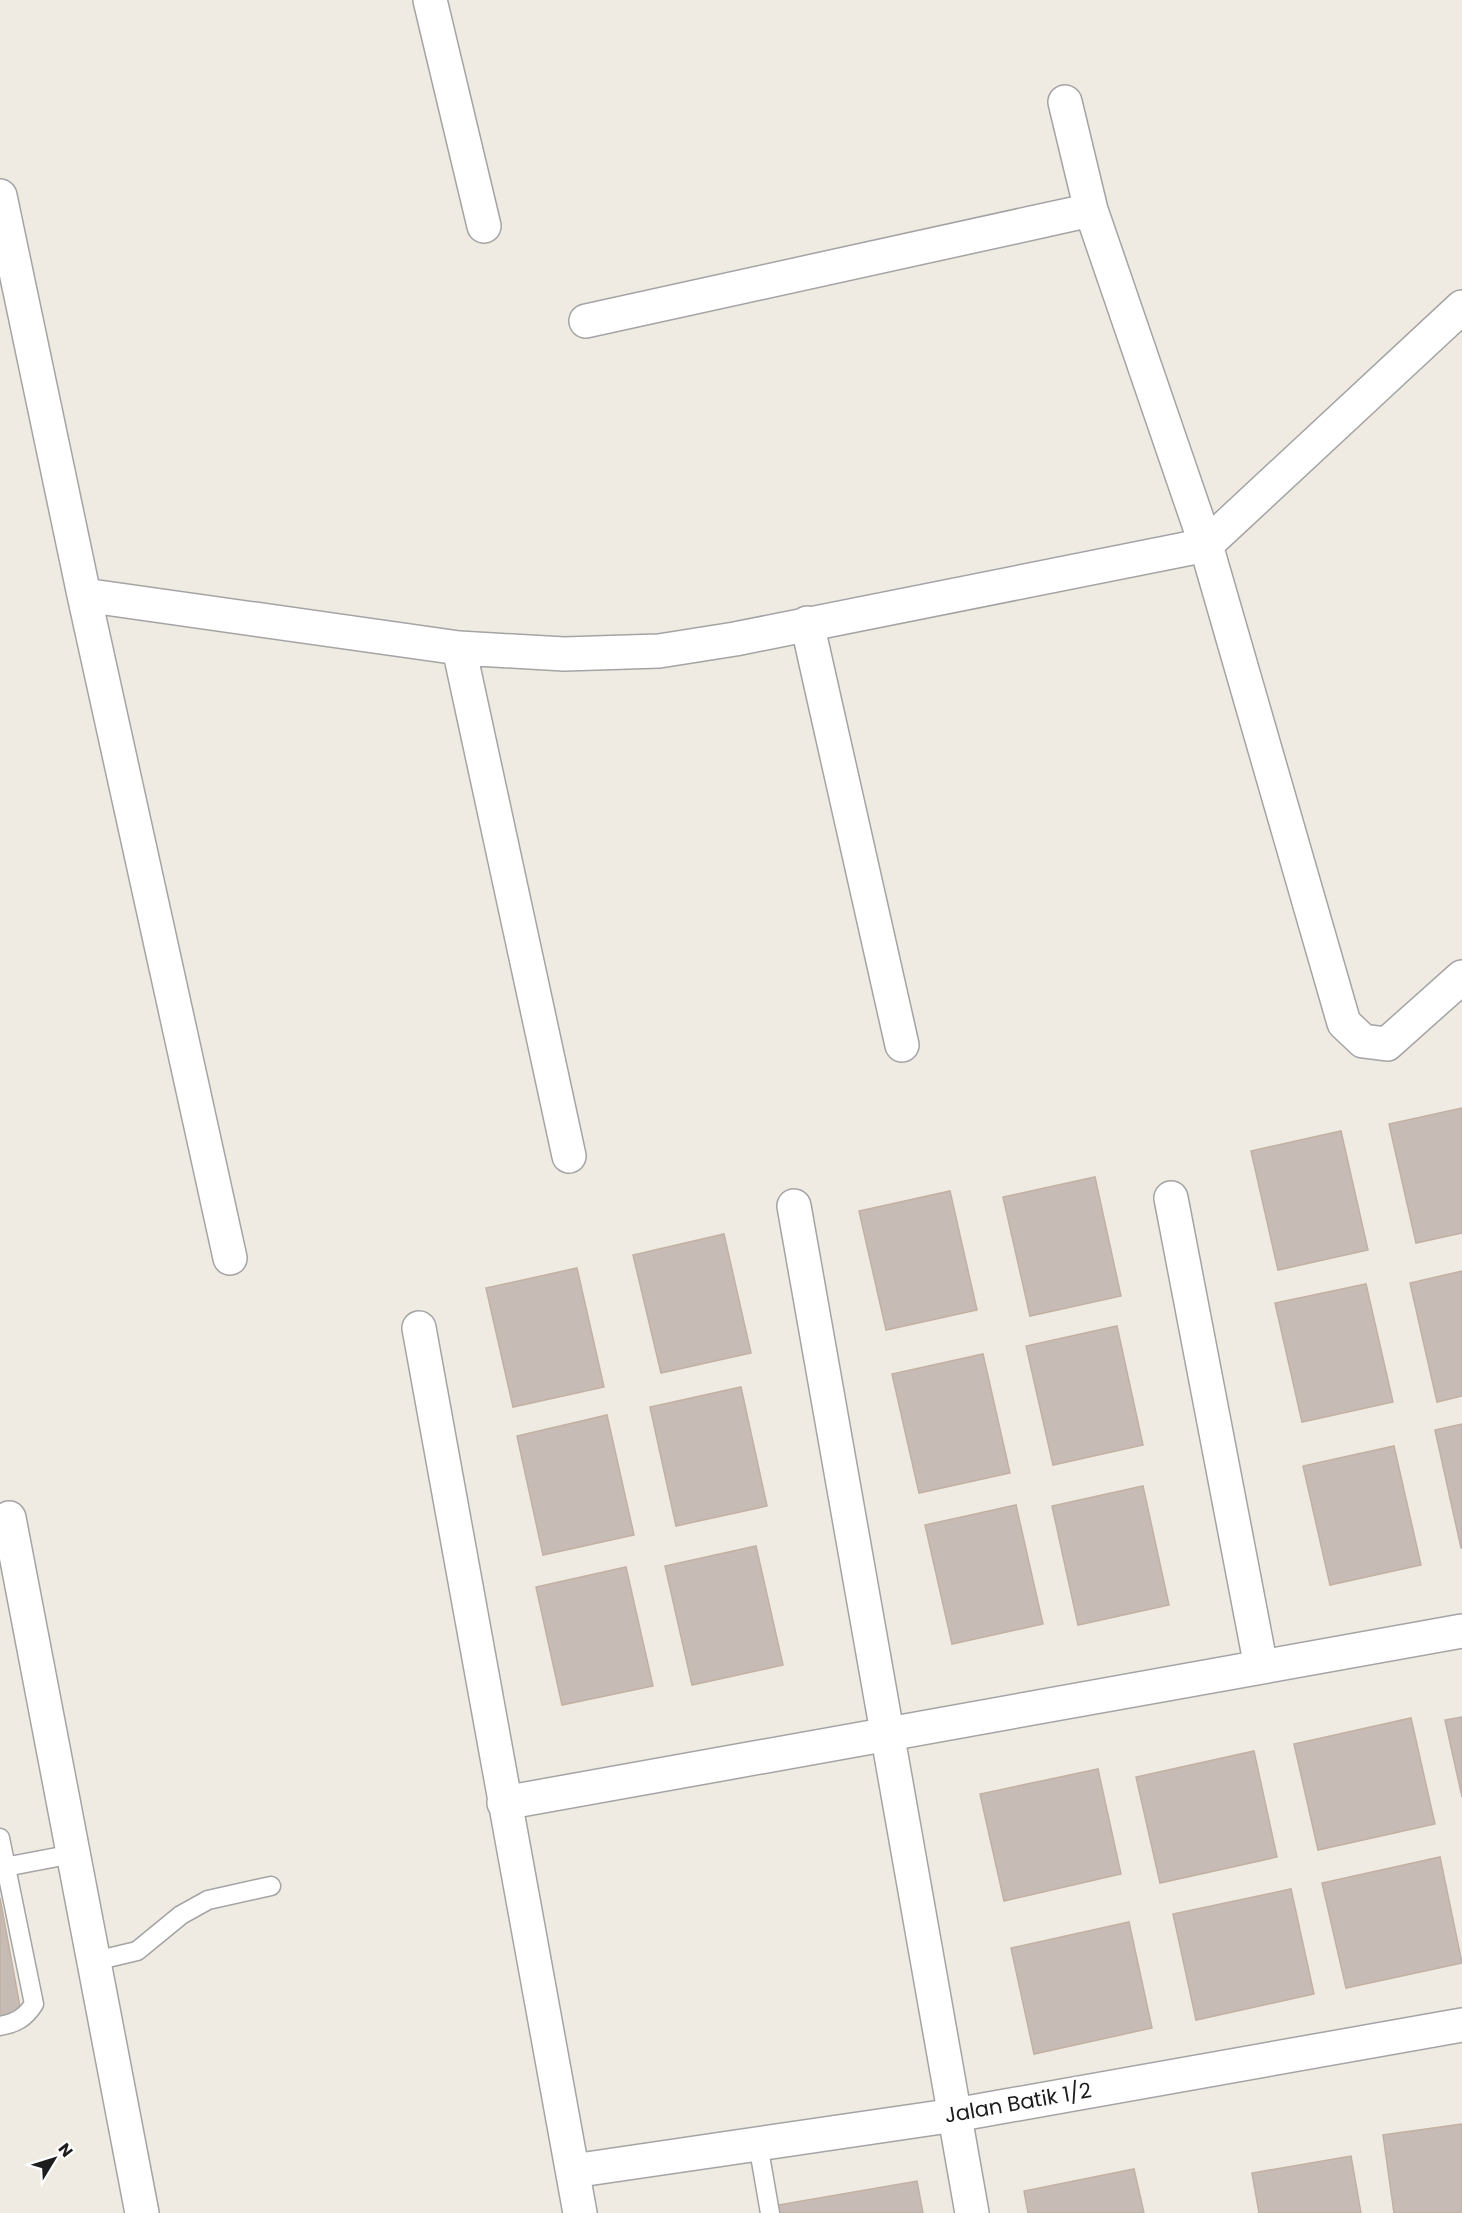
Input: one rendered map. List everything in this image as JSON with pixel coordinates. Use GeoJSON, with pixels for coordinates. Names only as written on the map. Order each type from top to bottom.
{"type":"FeatureCollection","features":[{"type":"Feature","properties":{"kind":"street"},"geometry":{"type":"LineString","coordinates":[[430,0],[484,226]]}},
{"type":"Feature","properties":{"kind":"street"},"geometry":{"type":"LineString","coordinates":[[1065,102],[1091,210],[1206,545],[1344,1023],[1363,1041],[1387,1044],[1462,977]]}},
{"type":"Feature","properties":{"kind":"street"},"geometry":{"type":"LineString","coordinates":[[0,196],[84,595],[230,1258]]}},
{"type":"Feature","properties":{"kind":"street"},"geometry":{"type":"LineString","coordinates":[[586,321],[1091,210]]}},
{"type":"Feature","properties":{"kind":"street"},"geometry":{"type":"LineString","coordinates":[[84,595],[459,648],[564,654],[660,651],[735,639],[1206,545],[1462,308]]}},
{"type":"Feature","properties":{"kind":"street"},"geometry":{"type":"LineString","coordinates":[[807,623],[902,1045]]}},
{"type":"Feature","properties":{"kind":"street"},"geometry":{"type":"LineString","coordinates":[[459,648],[569,1156]]}},
{"type":"Feature","properties":{"kind":"street"},"geometry":{"type":"LineString","coordinates":[[1171,1198],[1260,1667]]}},
{"type":"Feature","properties":{"kind":"street"},"geometry":{"type":"LineString","coordinates":[[794,1206],[972,2213]]}},
{"type":"Feature","properties":{"kind":"street"},"geometry":{"type":"LineString","coordinates":[[419,1328],[580,2213]]}},
{"type":"Feature","properties":{"kind":"street"},"geometry":{"type":"LineString","coordinates":[[9,1518],[142,2213]]}},
{"type":"Feature","properties":{"kind":"street"},"geometry":{"type":"LineString","coordinates":[[504,1803],[1462,1631]]}},
{"type":"Feature","properties":{"kind":"street","name":"Jalan Batik 1/2"},"geometry":{"type":"LineString","coordinates":[[573,2171],[955,2115],[1462,2025]]}},
{"type":"Feature","properties":{"kind":"lane"},"geometry":{"type":"LineString","coordinates":[[0,1838],[3,1868],[34,2004],[27,2015],[14,2023],[0,2026]]}},
{"type":"Feature","properties":{"kind":"lane"},"geometry":{"type":"LineString","coordinates":[[3,1868],[73,1854]]}},
{"type":"Feature","properties":{"kind":"lane"},"geometry":{"type":"LineString","coordinates":[[95,1961],[137,1951],[181,1915],[208,1900],[272,1886]]}},
{"type":"Feature","properties":{"kind":"lane"},"geometry":{"type":"LineString","coordinates":[[758,2144],[770,2213]]}},
{"type":"Feature","properties":{"kind":"building"},"geometry":{"type":"Polygon","coordinates":[[[1462,1108],[1462,1233],[1416,1243],[1389,1124],[1462,1108]]]}},
{"type":"Feature","properties":{"kind":"building"},"geometry":{"type":"Polygon","coordinates":[[[1341,1131],[1368,1250],[1278,1270],[1251,1151],[1341,1131]]]}},
{"type":"Feature","properties":{"kind":"building"},"geometry":{"type":"Polygon","coordinates":[[[1095,1177],[1121,1296],[1030,1316],[1003,1197],[1095,1177]]]}},
{"type":"Feature","properties":{"kind":"building"},"geometry":{"type":"Polygon","coordinates":[[[950,1191],[977,1310],[886,1330],[859,1211],[950,1191]]]}},
{"type":"Feature","properties":{"kind":"building"},"geometry":{"type":"Polygon","coordinates":[[[724,1234],[751,1353],[661,1373],[633,1255],[724,1234]]]}},
{"type":"Feature","properties":{"kind":"building"},"geometry":{"type":"Polygon","coordinates":[[[577,1268],[604,1387],[513,1407],[486,1288],[577,1268]]]}},
{"type":"Feature","properties":{"kind":"building"},"geometry":{"type":"Polygon","coordinates":[[[1462,1271],[1462,1396],[1437,1402],[1410,1283],[1462,1271]]]}},
{"type":"Feature","properties":{"kind":"building"},"geometry":{"type":"Polygon","coordinates":[[[1366,1284],[1393,1402],[1302,1422],[1275,1303],[1366,1284]]]}},
{"type":"Feature","properties":{"kind":"building"},"geometry":{"type":"Polygon","coordinates":[[[1117,1326],[1143,1445],[1053,1465],[1026,1346],[1117,1326]]]}},
{"type":"Feature","properties":{"kind":"building"},"geometry":{"type":"Polygon","coordinates":[[[983,1354],[1010,1473],[919,1493],[892,1374],[983,1354]]]}},
{"type":"Feature","properties":{"kind":"building"},"geometry":{"type":"Polygon","coordinates":[[[741,1387],[767,1506],[676,1526],[650,1407],[741,1387]]]}},
{"type":"Feature","properties":{"kind":"building"},"geometry":{"type":"Polygon","coordinates":[[[607,1415],[634,1535],[543,1555],[517,1436],[607,1415]]]}},
{"type":"Feature","properties":{"kind":"building"},"geometry":{"type":"Polygon","coordinates":[[[1462,1424],[1462,1548],[1461,1548],[1435,1430],[1462,1424]]]}},
{"type":"Feature","properties":{"kind":"building"},"geometry":{"type":"Polygon","coordinates":[[[1394,1446],[1421,1565],[1330,1585],[1303,1466],[1394,1446]]]}},
{"type":"Feature","properties":{"kind":"building"},"geometry":{"type":"Polygon","coordinates":[[[1143,1486],[1169,1605],[1078,1625],[1052,1506],[1143,1486]]]}},
{"type":"Feature","properties":{"kind":"building"},"geometry":{"type":"Polygon","coordinates":[[[1016,1505],[1043,1624],[952,1644],[925,1525],[1016,1505]]]}},
{"type":"Feature","properties":{"kind":"building"},"geometry":{"type":"Polygon","coordinates":[[[756,1546],[783,1665],[692,1685],[665,1566],[756,1546]]]}},
{"type":"Feature","properties":{"kind":"building"},"geometry":{"type":"Polygon","coordinates":[[[626,1567],[653,1686],[562,1705],[536,1587],[626,1567]]]}},
{"type":"Feature","properties":{"kind":"building"},"geometry":{"type":"Polygon","coordinates":[[[1462,1717],[1462,1797],[1445,1720],[1462,1717]]]}},
{"type":"Feature","properties":{"kind":"building"},"geometry":{"type":"Polygon","coordinates":[[[1411,1718],[1435,1824],[1318,1850],[1294,1744],[1411,1718]]]}},
{"type":"Feature","properties":{"kind":"building"},"geometry":{"type":"Polygon","coordinates":[[[1254,1751],[1277,1857],[1160,1883],[1136,1777],[1254,1751]]]}},
{"type":"Feature","properties":{"kind":"building"},"geometry":{"type":"Polygon","coordinates":[[[1098,1769],[1121,1874],[1004,1901],[980,1794],[1098,1769]]]}},
{"type":"Feature","properties":{"kind":"building"},"geometry":{"type":"Polygon","coordinates":[[[1440,1857],[1462,1963],[1346,1988],[1322,1883],[1440,1857]]]}},
{"type":"Feature","properties":{"kind":"building"},"geometry":{"type":"Polygon","coordinates":[[[1291,1889],[1314,1994],[1196,2020],[1173,1914],[1291,1889]]]}},
{"type":"Feature","properties":{"kind":"building"},"geometry":{"type":"Polygon","coordinates":[[[0,1898],[21,2012],[0,2016],[0,1898]]]}},
{"type":"Feature","properties":{"kind":"building"},"geometry":{"type":"Polygon","coordinates":[[[1129,1922],[1152,2028],[1034,2054],[1011,1948],[1129,1922]]]}},
{"type":"Feature","properties":{"kind":"building"},"geometry":{"type":"Polygon","coordinates":[[[1462,2124],[1462,2213],[1394,2213],[1383,2135],[1462,2124]]]}},
{"type":"Feature","properties":{"kind":"building"},"geometry":{"type":"Polygon","coordinates":[[[1351,2156],[1361,2213],[1259,2213],[1252,2173],[1351,2156]]]}},
{"type":"Feature","properties":{"kind":"building"},"geometry":{"type":"Polygon","coordinates":[[[1134,2169],[1144,2213],[1028,2213],[1024,2191],[1134,2169]]]}},
{"type":"Feature","properties":{"kind":"building"},"geometry":{"type":"Polygon","coordinates":[[[917,2181],[923,2213],[779,2213],[778,2205],[917,2181]]]}}]}
